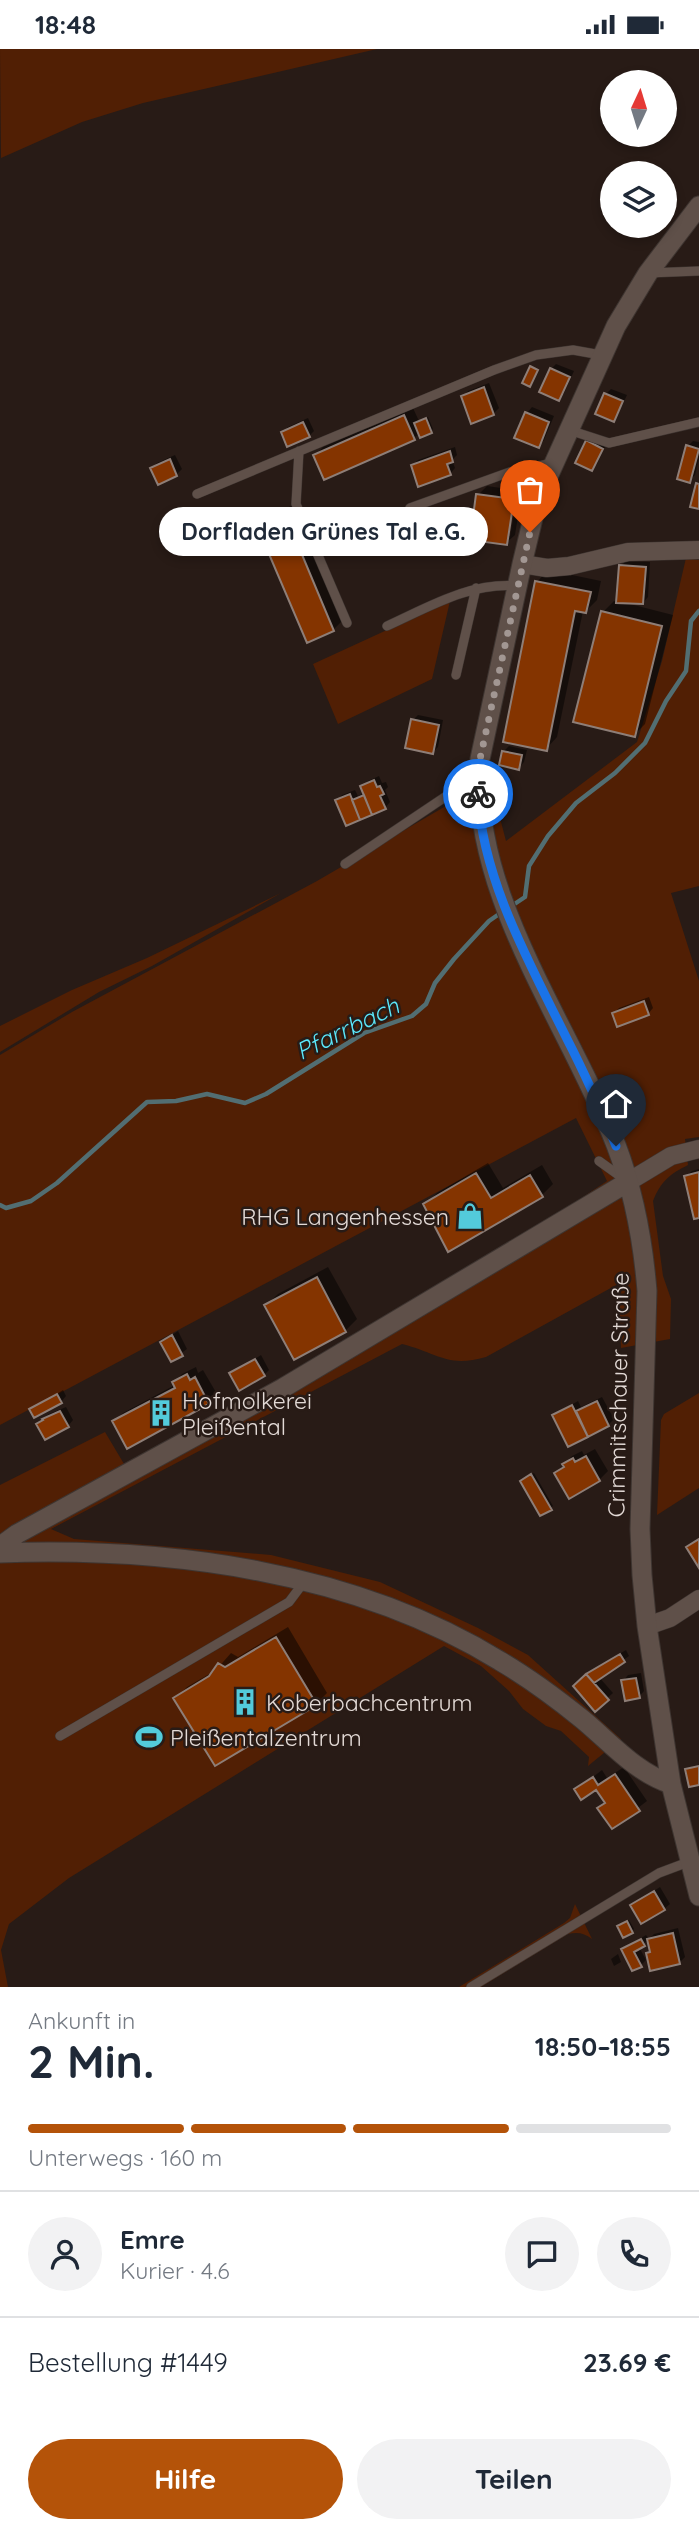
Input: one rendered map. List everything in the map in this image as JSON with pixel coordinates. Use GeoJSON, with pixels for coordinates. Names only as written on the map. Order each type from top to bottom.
{"type":"FeatureCollection","features":[{"type":"Feature","properties":{"kind":"street","name":"Crimmitschauer Straße"},"geometry":{"type":"LineString","coordinates":[[699,206],[648,273],[601,355],[567,430],[534,514],[480,759],[478,785],[482,831],[490,865],[516,930],[616,1146],[628,1182],[644,1254],[647,1291],[640,1529],[647,1626],[671,1784],[694,1860],[699,1896]]}},
{"type":"Feature","properties":{"kind":"street"},"geometry":{"type":"LineString","coordinates":[[522,564],[558,567],[628,552],[699,550]]}},
{"type":"Feature","properties":{"kind":"street"},"geometry":{"type":"LineString","coordinates":[[0,1552],[6,1542],[17,1534],[283,1388],[671,1156],[699,1149]]}},
{"type":"Feature","properties":{"kind":"street"},"geometry":{"type":"LineString","coordinates":[[0,1552],[152,1555],[245,1568],[304,1582],[415,1617],[502,1661],[581,1718],[640,1770],[654,1779],[671,1784]]}},
{"type":"Feature","properties":{"kind":"street"},"geometry":{"type":"LineString","coordinates":[[647,1626],[670,1618],[699,1599]]}},
{"type":"Feature","properties":{"kind":"lane"},"geometry":{"type":"LineString","coordinates":[[648,273],[699,271]]}},
{"type":"Feature","properties":{"kind":"lane"},"geometry":{"type":"LineString","coordinates":[[197,494],[536,355],[573,349],[601,355]]}},
{"type":"Feature","properties":{"kind":"lane"},"geometry":{"type":"LineString","coordinates":[[567,430],[609,443],[699,422]]}},
{"type":"Feature","properties":{"kind":"lane"},"geometry":{"type":"LineString","coordinates":[[299,451],[296,504],[347,624]]}},
{"type":"Feature","properties":{"kind":"lane"},"geometry":{"type":"LineString","coordinates":[[410,508],[510,472],[554,463]]}},
{"type":"Feature","properties":{"kind":"lane"},"geometry":{"type":"LineString","coordinates":[[387,626],[459,593],[498,585],[517,586]]}},
{"type":"Feature","properties":{"kind":"lane"},"geometry":{"type":"LineString","coordinates":[[456,675],[476,588]]}},
{"type":"Feature","properties":{"kind":"lane"},"geometry":{"type":"LineString","coordinates":[[345,864],[451,793],[478,785]]}},
{"type":"Feature","properties":{"kind":"lane"},"geometry":{"type":"LineString","coordinates":[[599,1161],[628,1182]]}},
{"type":"Feature","properties":{"kind":"lane"},"geometry":{"type":"LineString","coordinates":[[60,1736],[289,1602],[304,1582]]}},
{"type":"Feature","properties":{"kind":"lane"},"geometry":{"type":"LineString","coordinates":[[471,1987],[647,1880],[694,1860]]}},
{"type":"Feature","properties":{"kind":"shaded area"},"geometry":{"type":"Polygon","coordinates":[[[0,49],[377,49],[143,103],[82,122],[1,158],[0,49]]]}},
{"type":"Feature","properties":{"kind":"shaded area"},"geometry":{"type":"Polygon","coordinates":[[[686,558],[699,560],[699,886],[671,893],[699,981],[699,1137],[685,1139],[688,1165],[667,1179],[653,1201],[663,1276],[671,1299],[670,1339],[621,1348],[618,1284],[486,1357],[452,1360],[402,1344],[51,1529],[74,1539],[271,1555],[380,1582],[528,1655],[621,1739],[588,1766],[589,1757],[561,1731],[546,1726],[523,1709],[509,1691],[481,1666],[444,1646],[69,1878],[9,1924],[1,1950],[8,1987],[0,1987],[0,1485],[105,1432],[130,1474],[391,1326],[607,1181],[576,1118],[0,1425],[0,1055],[72,1012],[317,881],[451,803],[494,795],[506,841],[637,742],[662,661],[686,558]]]}},
{"type":"Feature","properties":{"kind":"shaded area"},"geometry":{"type":"Polygon","coordinates":[[[450,601],[432,679],[338,724],[313,664],[450,601]]]}},
{"type":"Feature","properties":{"kind":"shaded area"},"geometry":{"type":"Polygon","coordinates":[[[281,893],[152,966],[99,992],[0,1052],[0,1026],[281,893]]]}},
{"type":"Feature","properties":{"kind":"shaded area"},"geometry":{"type":"Polygon","coordinates":[[[699,1393],[699,1488],[657,1515],[661,1420],[664,1414],[699,1393]]]}},
{"type":"Feature","properties":{"kind":"shaded area"},"geometry":{"type":"Polygon","coordinates":[[[575,1904],[592,1939],[581,1933],[568,1934],[481,1987],[459,1987],[564,1923],[570,1918],[575,1904]]]}},
{"type":"Feature","properties":{"kind":"building"},"geometry":{"type":"Polygon","coordinates":[[[530,366],[538,370],[530,387],[522,383],[530,366]]]}},
{"type":"Feature","properties":{"kind":"building"},"geometry":{"type":"Polygon","coordinates":[[[550,368],[570,377],[559,401],[539,392],[550,368]]]}},
{"type":"Feature","properties":{"kind":"building"},"geometry":{"type":"Polygon","coordinates":[[[484,387],[494,415],[471,424],[461,396],[484,387]]]}},
{"type":"Feature","properties":{"kind":"building"},"geometry":{"type":"Polygon","coordinates":[[[604,393],[623,401],[614,422],[595,414],[604,393]]]}},
{"type":"Feature","properties":{"kind":"building"},"geometry":{"type":"Polygon","coordinates":[[[525,412],[549,422],[539,448],[514,438],[525,412]]]}},
{"type":"Feature","properties":{"kind":"building"},"geometry":{"type":"Polygon","coordinates":[[[404,415],[415,440],[324,480],[313,455],[404,415]]]}},
{"type":"Feature","properties":{"kind":"building"},"geometry":{"type":"Polygon","coordinates":[[[426,418],[432,433],[420,438],[414,423],[426,418]]]}},
{"type":"Feature","properties":{"kind":"building"},"geometry":{"type":"Polygon","coordinates":[[[303,422],[310,437],[287,447],[281,432],[303,422]]]}},
{"type":"Feature","properties":{"kind":"building"},"geometry":{"type":"Polygon","coordinates":[[[586,440],[603,449],[592,471],[575,463],[586,440]]]}},
{"type":"Feature","properties":{"kind":"building"},"geometry":{"type":"Polygon","coordinates":[[[686,445],[699,449],[690,483],[677,479],[686,445]]]}},
{"type":"Feature","properties":{"kind":"building"},"geometry":{"type":"Polygon","coordinates":[[[450,451],[453,462],[447,464],[451,475],[418,487],[411,465],[450,451]]]}},
{"type":"Feature","properties":{"kind":"building"},"geometry":{"type":"Polygon","coordinates":[[[170,459],[177,476],[158,485],[150,468],[170,459]]]}},
{"type":"Feature","properties":{"kind":"building"},"geometry":{"type":"Polygon","coordinates":[[[696,483],[699,484],[699,509],[690,507],[696,483]]]}},
{"type":"Feature","properties":{"kind":"building"},"geometry":{"type":"Polygon","coordinates":[[[476,494],[514,499],[507,545],[470,540],[476,494]]]}},
{"type":"Feature","properties":{"kind":"building"},"geometry":{"type":"Polygon","coordinates":[[[285,514],[334,631],[307,643],[257,526],[285,514]]]}},
{"type":"Feature","properties":{"kind":"building"},"geometry":{"type":"Polygon","coordinates":[[[619,565],[646,567],[643,604],[616,603],[619,565]]]}},
{"type":"Feature","properties":{"kind":"building"},"geometry":{"type":"Polygon","coordinates":[[[535,581],[591,592],[586,613],[575,611],[547,751],[503,742],[535,581]]]}},
{"type":"Feature","properties":{"kind":"building"},"geometry":{"type":"Polygon","coordinates":[[[601,611],[662,626],[635,737],[573,722],[601,611]]]}},
{"type":"Feature","properties":{"kind":"building"},"geometry":{"type":"Polygon","coordinates":[[[411,719],[439,725],[433,754],[405,748],[411,719]]]}},
{"type":"Feature","properties":{"kind":"building"},"geometry":{"type":"Polygon","coordinates":[[[502,751],[522,755],[519,770],[499,765],[502,751]]]}},
{"type":"Feature","properties":{"kind":"building"},"geometry":{"type":"Polygon","coordinates":[[[374,780],[384,794],[380,796],[386,809],[372,815],[360,786],[374,780]]]}},
{"type":"Feature","properties":{"kind":"building"},"geometry":{"type":"Polygon","coordinates":[[[350,794],[360,820],[346,826],[335,800],[350,794]]]}},
{"type":"Feature","properties":{"kind":"building"},"geometry":{"type":"Polygon","coordinates":[[[364,795],[372,815],[360,820],[352,800],[364,795]]]}},
{"type":"Feature","properties":{"kind":"building"},"geometry":{"type":"Polygon","coordinates":[[[644,1001],[649,1015],[617,1027],[612,1013],[644,1001]]]}},
{"type":"Feature","properties":{"kind":"building"},"geometry":{"type":"Polygon","coordinates":[[[699,1172],[699,1218],[694,1219],[684,1176],[699,1172]]]}},
{"type":"Feature","properties":{"kind":"building","name":"RHG Langenhessen"},"geometry":{"type":"Polygon","coordinates":[[[476,1173],[491,1198],[530,1175],[543,1197],[448,1252],[423,1204],[476,1173]]]}},
{"type":"Feature","properties":{"kind":"building"},"geometry":{"type":"Polygon","coordinates":[[[317,1277],[346,1332],[294,1360],[264,1305],[317,1277]]]}},
{"type":"Feature","properties":{"kind":"building"},"geometry":{"type":"Polygon","coordinates":[[[172,1335],[183,1356],[171,1362],[160,1342],[172,1335]]]}},
{"type":"Feature","properties":{"kind":"building"},"geometry":{"type":"Polygon","coordinates":[[[255,1359],[265,1376],[239,1391],[229,1373],[255,1359]]]}},
{"type":"Feature","properties":{"kind":"building","name":"Hofmolkerei Pleißental"},"geometry":{"type":"Polygon","coordinates":[[[187,1374],[190,1380],[195,1377],[209,1404],[127,1449],[112,1421],[175,1388],[172,1382],[187,1374]]]}},
{"type":"Feature","properties":{"kind":"building"},"geometry":{"type":"Polygon","coordinates":[[[57,1394],[62,1403],[34,1418],[29,1409],[57,1394]]]}},
{"type":"Feature","properties":{"kind":"building"},"geometry":{"type":"Polygon","coordinates":[[[597,1401],[609,1426],[588,1437],[576,1411],[597,1401]]]}},
{"type":"Feature","properties":{"kind":"building"},"geometry":{"type":"Polygon","coordinates":[[[572,1405],[588,1437],[568,1447],[552,1415],[572,1405]]]}},
{"type":"Feature","properties":{"kind":"building"},"geometry":{"type":"Polygon","coordinates":[[[60,1411],[69,1427],[45,1440],[36,1424],[60,1411]]]}},
{"type":"Feature","properties":{"kind":"building"},"geometry":{"type":"Polygon","coordinates":[[[586,1456],[600,1481],[569,1499],[554,1473],[564,1467],[562,1464],[573,1458],[575,1462],[586,1456]]]}},
{"type":"Feature","properties":{"kind":"building"},"geometry":{"type":"Polygon","coordinates":[[[531,1474],[552,1510],[540,1516],[520,1481],[531,1474]]]}},
{"type":"Feature","properties":{"kind":"building"},"geometry":{"type":"Polygon","coordinates":[[[699,1539],[699,1568],[686,1547],[699,1539]]]}},
{"type":"Feature","properties":{"kind":"building","name":"Koberbachcentrum"},"geometry":{"type":"Polygon","coordinates":[[[276,1637],[317,1705],[215,1766],[173,1698],[209,1676],[218,1663],[225,1667],[276,1637]]]}},
{"type":"Feature","properties":{"kind":"building"},"geometry":{"type":"Polygon","coordinates":[[[620,1654],[625,1662],[594,1683],[586,1674],[620,1654]]]}},
{"type":"Feature","properties":{"kind":"building"},"geometry":{"type":"Polygon","coordinates":[[[586,1674],[609,1700],[595,1712],[573,1686],[586,1674]]]}},
{"type":"Feature","properties":{"kind":"building"},"geometry":{"type":"Polygon","coordinates":[[[636,1678],[640,1698],[625,1701],[621,1680],[636,1678]]]}},
{"type":"Feature","properties":{"kind":"building"},"geometry":{"type":"Polygon","coordinates":[[[699,1766],[699,1785],[689,1787],[685,1769],[699,1766]]]}},
{"type":"Feature","properties":{"kind":"building"},"geometry":{"type":"Polygon","coordinates":[[[615,1774],[640,1811],[612,1829],[597,1808],[605,1803],[596,1790],[581,1800],[574,1789],[593,1777],[598,1785],[615,1774]]]}},
{"type":"Feature","properties":{"kind":"building"},"geometry":{"type":"Polygon","coordinates":[[[654,1891],[665,1910],[641,1924],[630,1905],[654,1891]]]}},
{"type":"Feature","properties":{"kind":"building"},"geometry":{"type":"Polygon","coordinates":[[[627,1921],[633,1933],[623,1938],[617,1926],[627,1921]]]}},
{"type":"Feature","properties":{"kind":"building"},"geometry":{"type":"Polygon","coordinates":[[[673,1933],[680,1964],[650,1971],[646,1953],[650,1952],[647,1939],[673,1933]]]}},
{"type":"Feature","properties":{"kind":"building"},"geometry":{"type":"Polygon","coordinates":[[[641,1939],[645,1946],[634,1952],[642,1967],[632,1971],[621,1949],[641,1939]]]}},
{"type":"Feature","properties":{"kind":"waterway","name":"Pfarrbach"},"geometry":{"type":"LineString","coordinates":[[510,907],[525,897],[529,866],[548,836],[576,803],[615,773],[645,743],[666,701],[686,671],[691,621],[699,611]]}},
{"type":"Feature","properties":{"kind":"waterway","name":"Pfarrbach"},"geometry":{"type":"LineString","coordinates":[[0,1205],[6,1208],[31,1201],[57,1183],[147,1102],[176,1101],[207,1094],[245,1103],[266,1094],[364,1033],[412,1016],[426,1004],[435,983],[454,959],[489,921],[502,912]]}},
{"type":"Feature","properties":{"kind":"way so far"},"geometry":{"type":"LineString","coordinates":[[478,794],[480,759],[530,532]]}},
{"type":"Feature","properties":{"kind":"place","name":"Dorfladen Grünes Tal e.G."},"geometry":{"type":"Point","coordinates":[530,532]}},
{"type":"Feature","properties":{"kind":"place","name":"RHG Langenhessen"},"geometry":{"type":"Point","coordinates":[470,1216]}},
{"type":"Feature","properties":{"kind":"place","name":"Hofmolkerei Pleißental"},"geometry":{"type":"Point","coordinates":[161,1413]}},
{"type":"Feature","properties":{"kind":"place","name":"Koberbachcentrum"},"geometry":{"type":"Point","coordinates":[245,1702]}},
{"type":"Feature","properties":{"kind":"place","name":"Pleißentalzentrum"},"geometry":{"type":"Point","coordinates":[149,1737]}},
{"type":"Feature","properties":{"kind":"route"},"geometry":{"type":"LineString","coordinates":[[478,794],[482,831],[490,865],[502,896],[537,978],[616,1146]]}}]}
